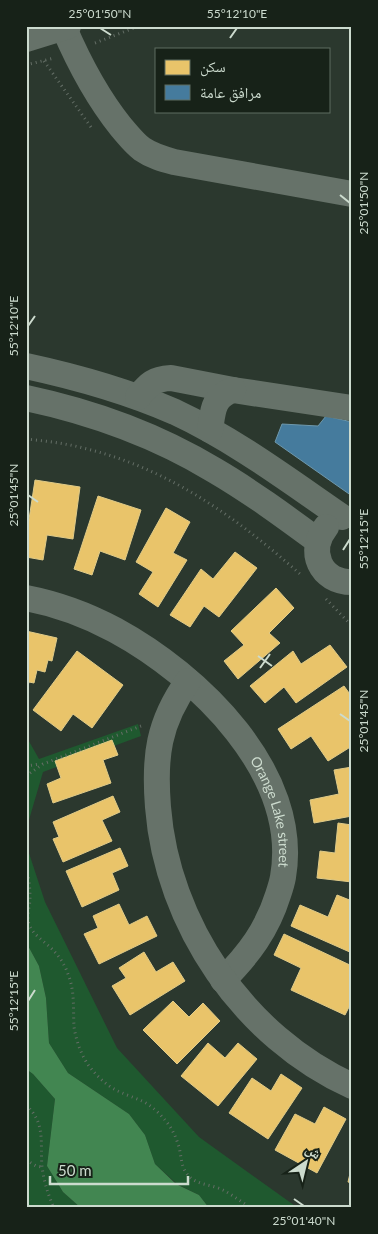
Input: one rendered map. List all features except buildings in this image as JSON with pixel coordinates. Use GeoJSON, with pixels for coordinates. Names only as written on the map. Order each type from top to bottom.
{"type":"FeatureCollection","features":[{"type":"Feature","properties":{"kind":"street"},"geometry":{"type":"LineString","coordinates":[[26,39],[66,27],[86,75],[115,119],[131,140],[154,156],[174,162],[352,194]]}},
{"type":"Feature","properties":{"kind":"street"},"geometry":{"type":"LineString","coordinates":[[26,366],[98,384],[175,412],[248,453],[347,517]]}},
{"type":"Feature","properties":{"kind":"street"},"geometry":{"type":"LineString","coordinates":[[138,397],[148,384],[161,379],[171,378],[233,390],[352,408]]}},
{"type":"Feature","properties":{"kind":"street"},"geometry":{"type":"LineString","coordinates":[[210,430],[217,400],[226,392],[233,390]]}},
{"type":"Feature","properties":{"kind":"street"},"geometry":{"type":"LineString","coordinates":[[26,398],[92,415],[134,430],[174,448],[213,469],[251,493],[318,541]]}},
{"type":"Feature","properties":{"kind":"street"},"geometry":{"type":"LineString","coordinates":[[347,517],[334,520],[326,526],[321,533],[316,550],[317,558],[326,573],[341,581],[352,582]]}},
{"type":"Feature","properties":{"kind":"street","name":"Orange Lake street"},"geometry":{"type":"LineString","coordinates":[[26,598],[58,606],[114,629],[165,662],[221,712],[249,748],[260,767],[270,787],[283,830],[286,854],[283,879],[267,923],[255,944],[240,964],[223,980]]}},
{"type":"Feature","properties":{"kind":"street"},"geometry":{"type":"LineString","coordinates":[[188,682],[167,716],[158,747],[156,763],[159,820],[163,845],[186,916],[197,939],[223,980],[266,1028],[317,1066],[352,1086]]}},
{"type":"Feature","properties":{"kind":"path"},"geometry":{"type":"LineString","coordinates":[[26,438],[82,447],[110,455],[138,465],[190,490],[263,542],[303,577]]}},
{"type":"Feature","properties":{"kind":"path"},"geometry":{"type":"LineString","coordinates":[[325,598],[352,626]]}},
{"type":"Feature","properties":{"kind":"path"},"geometry":{"type":"LineString","coordinates":[[26,776],[43,764],[167,716]]}},
{"type":"Feature","properties":{"kind":"path"},"geometry":{"type":"LineString","coordinates":[[26,766],[43,764]]}},
{"type":"Feature","properties":{"kind":"path"},"geometry":{"type":"LineString","coordinates":[[26,868],[30,884],[28,922],[35,934],[54,951],[69,975],[73,989],[76,1038],[88,1064],[99,1078],[113,1088],[142,1101],[166,1120],[174,1133],[185,1171],[194,1180],[222,1190],[252,1208]]}},
{"type":"Feature","properties":{"kind":"path"},"geometry":{"type":"LineString","coordinates":[[26,1105],[36,1116],[40,1124],[42,1133],[42,1167],[47,1192],[54,1208]]}},
{"type":"Feature","properties":{"kind":"path"},"geometry":{"type":"LineString","coordinates":[[26,1160],[42,1167]]}},
{"type":"Feature","properties":{"kind":"shaded area"},"geometry":{"type":"Polygon","coordinates":[[[138,724],[141,736],[43,772],[26,830],[26,736],[39,759],[138,724]]]}},
{"type":"Feature","properties":{"kind":"shaded area"},"geometry":{"type":"Polygon","coordinates":[[[26,844],[45,902],[117,1048],[199,1137],[298,1208],[209,1208],[199,1195],[177,1184],[155,1164],[145,1135],[129,1114],[68,1073],[49,1043],[46,998],[39,966],[26,942],[26,844]]]}},
{"type":"Feature","properties":{"kind":"shaded area"},"geometry":{"type":"Polygon","coordinates":[[[26,942],[39,966],[46,998],[49,1043],[68,1073],[129,1114],[145,1135],[155,1164],[176,1184],[199,1195],[209,1208],[81,1208],[63,1192],[47,1166],[55,1099],[33,1074],[26,1069],[26,942]]]}},
{"type":"Feature","properties":{"kind":"shaded area"},"geometry":{"type":"Polygon","coordinates":[[[26,1069],[33,1074],[55,1099],[47,1166],[63,1192],[81,1208],[26,1208],[26,1069]]]}}]}
